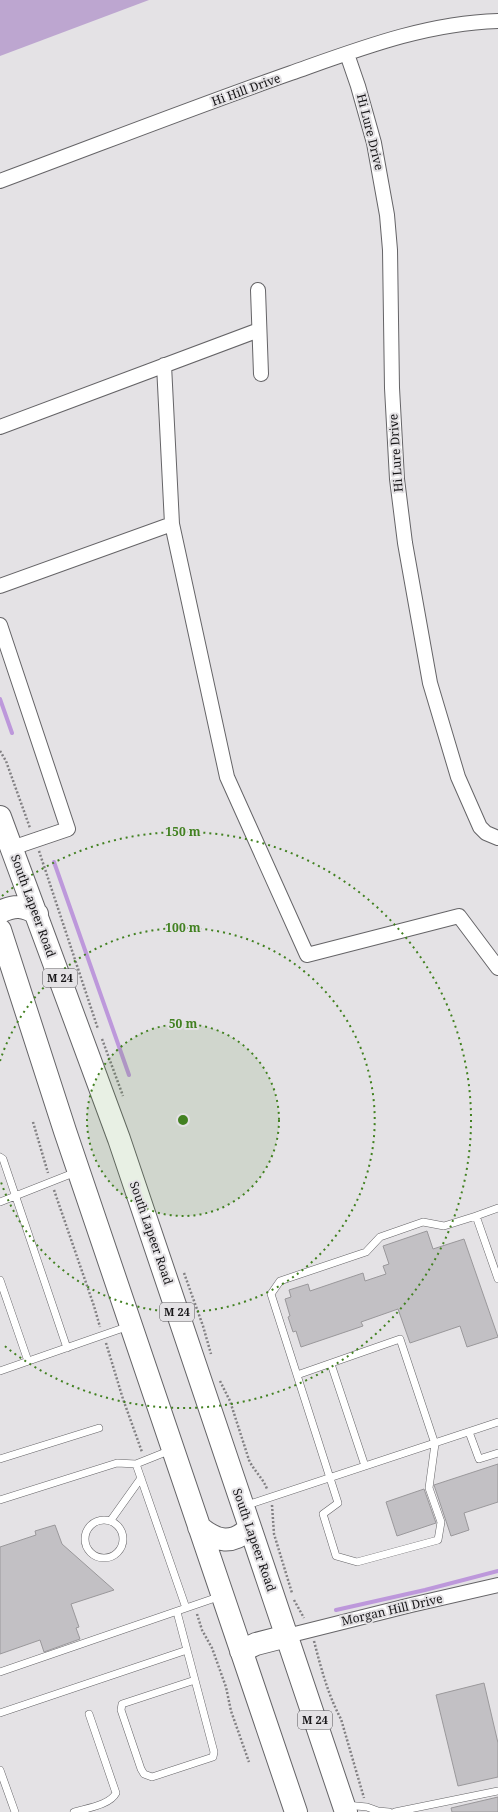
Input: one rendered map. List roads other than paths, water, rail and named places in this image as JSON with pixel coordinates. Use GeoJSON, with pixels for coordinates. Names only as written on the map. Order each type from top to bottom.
{"type":"FeatureCollection","features":[{"type":"Feature","properties":{"kind":"main road","name":"South Lapeer Road"},"geometry":{"type":"LineString","coordinates":[[0,817],[119,1139],[345,1808]]}},
{"type":"Feature","properties":{"kind":"main road"},"geometry":{"type":"LineString","coordinates":[[0,912],[15,906],[24,906],[37,914]]}},
{"type":"Feature","properties":{"kind":"main road"},"geometry":{"type":"LineString","coordinates":[[0,930],[131,1326],[296,1812]]}},
{"type":"Feature","properties":{"kind":"main road"},"geometry":{"type":"LineString","coordinates":[[199,1527],[209,1535],[227,1540],[243,1535],[250,1528]]}},
{"type":"Feature","properties":{"kind":"main road"},"geometry":{"type":"LineString","coordinates":[[241,1651],[256,1644],[286,1636]]}},
{"type":"Feature","properties":{"kind":"street","name":"Hi Hill Drive"},"geometry":{"type":"LineString","coordinates":[[0,181],[266,82],[390,39],[429,28],[474,22],[498,21]]}},
{"type":"Feature","properties":{"kind":"street","name":"Hi Lure Drive"},"geometry":{"type":"LineString","coordinates":[[347,54],[371,131],[382,178],[387,215],[390,250],[392,388],[397,479],[405,543],[430,683],[458,777],[480,827],[486,833],[497,838]]}},
{"type":"Feature","properties":{"kind":"street"},"geometry":{"type":"LineString","coordinates":[[258,290],[261,374]]}},
{"type":"Feature","properties":{"kind":"street"},"geometry":{"type":"LineString","coordinates":[[0,427],[259,330]]}},
{"type":"Feature","properties":{"kind":"street"},"geometry":{"type":"LineString","coordinates":[[164,365],[172,524],[227,777],[307,955],[459,916],[498,968]]}},
{"type":"Feature","properties":{"kind":"street"},"geometry":{"type":"LineString","coordinates":[[0,586],[172,524]]}},
{"type":"Feature","properties":{"kind":"street"},"geometry":{"type":"LineString","coordinates":[[0,625],[68,829],[12,848]]}},
{"type":"Feature","properties":{"kind":"street","name":"Morgan Hill Drive"},"geometry":{"type":"LineString","coordinates":[[286,1636],[411,1604],[498,1585]]}},
{"type":"Feature","properties":{"kind":"lane"},"geometry":{"type":"LineString","coordinates":[[0,1157],[3,1159],[16,1196],[67,1348]]}},
{"type":"Feature","properties":{"kind":"lane"},"geometry":{"type":"LineString","coordinates":[[0,1202],[79,1171]]}},
{"type":"Feature","properties":{"kind":"lane"},"geometry":{"type":"LineString","coordinates":[[297,1375],[400,1340],[435,1444],[429,1488],[441,1522],[438,1540],[356,1562],[336,1556],[323,1514],[338,1502],[331,1478],[297,1375],[271,1294],[280,1280],[366,1252],[380,1237],[423,1222],[444,1226],[498,1208]]}},
{"type":"Feature","properties":{"kind":"lane"},"geometry":{"type":"LineString","coordinates":[[476,1216],[498,1279]]}},
{"type":"Feature","properties":{"kind":"lane"},"geometry":{"type":"LineString","coordinates":[[0,1280],[28,1361]]}},
{"type":"Feature","properties":{"kind":"lane"},"geometry":{"type":"LineString","coordinates":[[0,1371],[131,1326]]}},
{"type":"Feature","properties":{"kind":"lane"},"geometry":{"type":"LineString","coordinates":[[331,1364],[365,1466]]}},
{"type":"Feature","properties":{"kind":"lane"},"geometry":{"type":"LineString","coordinates":[[242,1506],[435,1444],[498,1422]]}},
{"type":"Feature","properties":{"kind":"lane"},"geometry":{"type":"LineString","coordinates":[[0,1459],[99,1428]]}},
{"type":"Feature","properties":{"kind":"lane"},"geometry":{"type":"LineString","coordinates":[[469,1432],[479,1459],[498,1453]]}},
{"type":"Feature","properties":{"kind":"lane"},"geometry":{"type":"LineString","coordinates":[[0,1500],[117,1464],[136,1464],[174,1450]]}},
{"type":"Feature","properties":{"kind":"lane"},"geometry":{"type":"LineString","coordinates":[[136,1464],[186,1608]]}},
{"type":"Feature","properties":{"kind":"lane"},"geometry":{"type":"LineString","coordinates":[[111,1520],[141,1478]]}},
{"type":"Feature","properties":{"kind":"lane"},"geometry":{"type":"LineString","coordinates":[[104,1519],[111,1520],[123,1533],[123,1546],[114,1556],[108,1558],[94,1556],[86,1546],[85,1533],[93,1523],[104,1519]]}},
{"type":"Feature","properties":{"kind":"lane"},"geometry":{"type":"LineString","coordinates":[[0,1672],[223,1596]]}},
{"type":"Feature","properties":{"kind":"lane"},"geometry":{"type":"LineString","coordinates":[[177,1612],[187,1650],[195,1680],[214,1752],[213,1757],[152,1777],[144,1774],[121,1710],[122,1704],[195,1680]]}},
{"type":"Feature","properties":{"kind":"lane"},"geometry":{"type":"LineString","coordinates":[[0,1713],[187,1650]]}},
{"type":"Feature","properties":{"kind":"lane"},"geometry":{"type":"LineString","coordinates":[[74,1812],[108,1801],[114,1798],[116,1793],[89,1714]]}},
{"type":"Feature","properties":{"kind":"lane"},"geometry":{"type":"LineString","coordinates":[[0,1770],[15,1812]]}},
{"type":"Feature","properties":{"kind":"lane"},"geometry":{"type":"LineString","coordinates":[[399,1812],[428,1809],[498,1790]]}},
{"type":"Feature","properties":{"kind":"lane"},"geometry":{"type":"LineString","coordinates":[[345,1808],[367,1807],[378,1811],[389,1812]]}},
{"type":"Feature","properties":{"kind":"waterway"},"geometry":{"type":"LineString","coordinates":[[0,699],[12,733]]}},
{"type":"Feature","properties":{"kind":"waterway"},"geometry":{"type":"LineString","coordinates":[[54,862],[129,1075]]}},
{"type":"Feature","properties":{"kind":"waterway"},"geometry":{"type":"LineString","coordinates":[[336,1610],[425,1590],[498,1571]]}}]}
